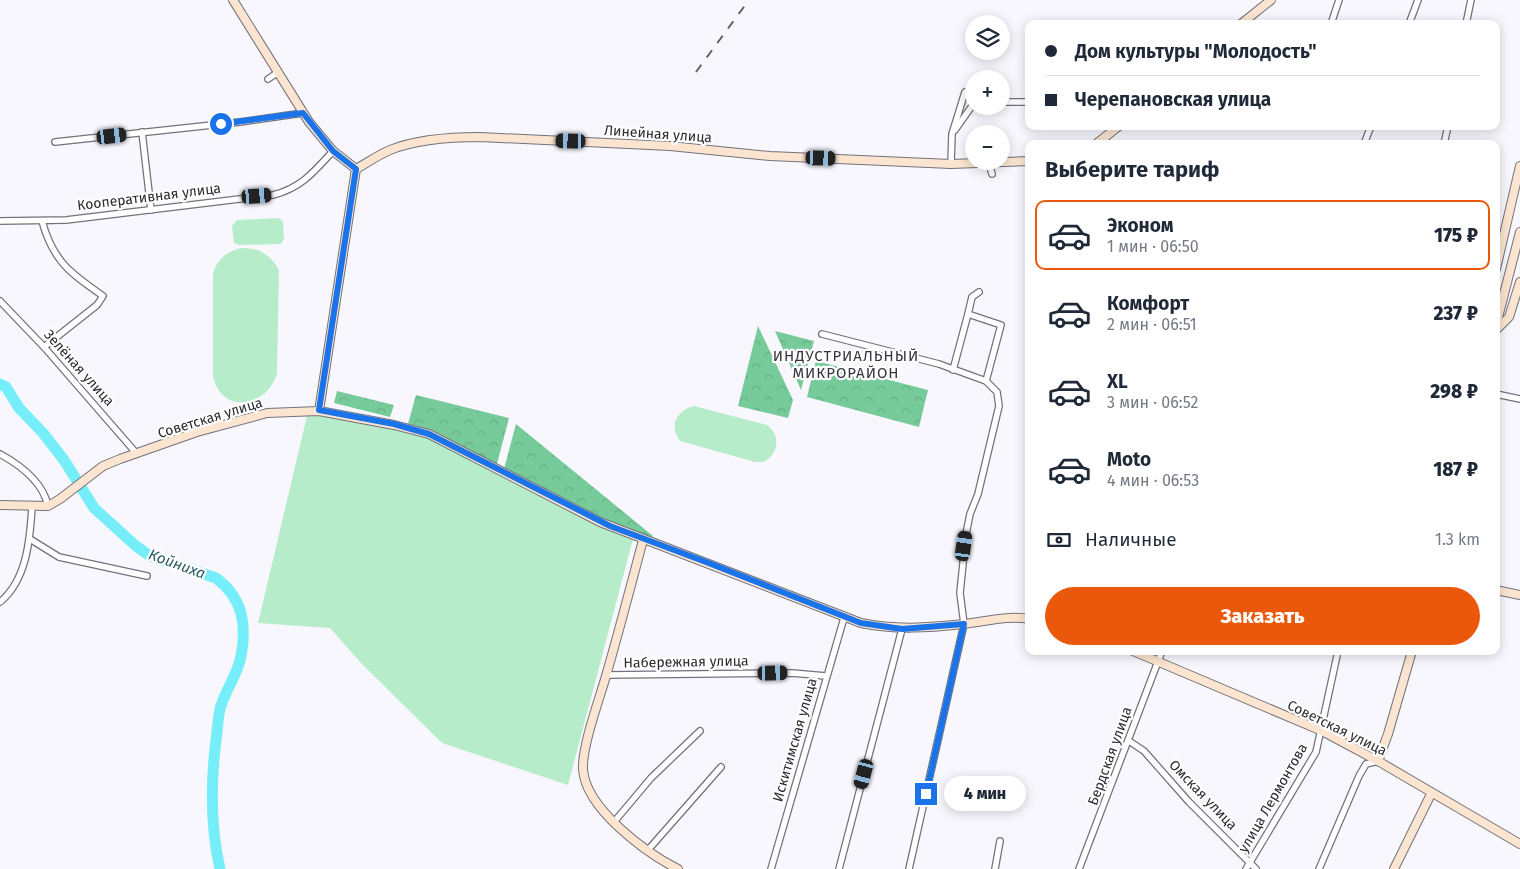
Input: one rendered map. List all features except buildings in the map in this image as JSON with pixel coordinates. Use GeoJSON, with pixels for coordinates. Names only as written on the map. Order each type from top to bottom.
{"type":"FeatureCollection","features":[{"type":"Feature","properties":{"kind":"main road"},"geometry":{"type":"LineString","coordinates":[[233,0],[303,113],[333,151],[356,169],[319,410]]}},
{"type":"Feature","properties":{"kind":"main road"},"geometry":{"type":"LineString","coordinates":[[1246,20],[1271,0]]}},
{"type":"Feature","properties":{"kind":"main road"},"geometry":{"type":"LineString","coordinates":[[1101,140],[1114,130]]}},
{"type":"Feature","properties":{"kind":"main road","name":"Линейная улица"},"geometry":{"type":"LineString","coordinates":[[356,169],[389,150],[411,143],[460,137],[670,146],[770,156],[965,164]]}},
{"type":"Feature","properties":{"kind":"main road","name":"Линейная улица"},"geometry":{"type":"LineString","coordinates":[[1010,162],[1025,161]]}},
{"type":"Feature","properties":{"kind":"main road"},"geometry":{"type":"LineString","coordinates":[[1500,252],[1520,166]]}},
{"type":"Feature","properties":{"kind":"main road"},"geometry":{"type":"LineString","coordinates":[[1500,310],[1520,232]]}},
{"type":"Feature","properties":{"kind":"main road"},"geometry":{"type":"LineString","coordinates":[[1500,326],[1509,317],[1520,282]]}},
{"type":"Feature","properties":{"kind":"main road","name":"Советская улица"},"geometry":{"type":"LineString","coordinates":[[48,506],[103,466],[198,432],[267,413],[319,410],[394,424],[429,434],[600,522],[643,540],[706,562],[844,618],[861,623],[902,629],[964,624],[1005,617],[1025,619]]}},
{"type":"Feature","properties":{"kind":"main road"},"geometry":{"type":"LineString","coordinates":[[0,505],[48,506]]}},
{"type":"Feature","properties":{"kind":"main road","name":"Набережная улица"},"geometry":{"type":"LineString","coordinates":[[643,540],[591,726],[583,769],[591,792],[614,822],[648,850],[678,869]]}},
{"type":"Feature","properties":{"kind":"main road"},"geometry":{"type":"LineString","coordinates":[[1500,591],[1520,595]]}},
{"type":"Feature","properties":{"kind":"main road","name":"Советская улица"},"geometry":{"type":"LineString","coordinates":[[1142,655],[1322,731],[1378,761],[1431,794],[1520,844]]}},
{"type":"Feature","properties":{"kind":"main road"},"geometry":{"type":"LineString","coordinates":[[1378,761],[1388,734],[1411,655]]}},
{"type":"Feature","properties":{"kind":"main road"},"geometry":{"type":"LineString","coordinates":[[1394,869],[1431,794]]}},
{"type":"Feature","properties":{"kind":"street"},"geometry":{"type":"LineString","coordinates":[[1333,20],[1339,0]]}},
{"type":"Feature","properties":{"kind":"street"},"geometry":{"type":"LineString","coordinates":[[1410,20],[1418,0]]}},
{"type":"Feature","properties":{"kind":"street"},"geometry":{"type":"LineString","coordinates":[[1467,20],[1471,0]]}},
{"type":"Feature","properties":{"kind":"street"},"geometry":{"type":"LineString","coordinates":[[268,79],[277,73]]}},
{"type":"Feature","properties":{"kind":"street"},"geometry":{"type":"LineString","coordinates":[[951,164],[952,134],[964,92]]}},
{"type":"Feature","properties":{"kind":"street"},"geometry":{"type":"LineString","coordinates":[[1010,102],[1025,102]]}},
{"type":"Feature","properties":{"kind":"street"},"geometry":{"type":"LineString","coordinates":[[55,142],[240,122],[303,113]]}},
{"type":"Feature","properties":{"kind":"street"},"geometry":{"type":"LineString","coordinates":[[952,134],[965,115]]}},
{"type":"Feature","properties":{"kind":"street"},"geometry":{"type":"LineString","coordinates":[[142,132],[151,210]]}},
{"type":"Feature","properties":{"kind":"street","name":"Кооперативная улица"},"geometry":{"type":"LineString","coordinates":[[0,221],[42,221],[273,195],[294,189],[314,172],[333,151]]}},
{"type":"Feature","properties":{"kind":"street"},"geometry":{"type":"LineString","coordinates":[[991,170],[992,174]]}},
{"type":"Feature","properties":{"kind":"street"},"geometry":{"type":"LineString","coordinates":[[42,221],[47,239],[56,256],[71,274],[103,296],[97,305],[44,347]]}},
{"type":"Feature","properties":{"kind":"street"},"geometry":{"type":"LineString","coordinates":[[952,370],[972,297],[979,292]]}},
{"type":"Feature","properties":{"kind":"street","name":"Зелёная улица"},"geometry":{"type":"LineString","coordinates":[[0,301],[44,347],[137,454]]}},
{"type":"Feature","properties":{"kind":"street"},"geometry":{"type":"LineString","coordinates":[[968,314],[1001,324],[986,381]]}},
{"type":"Feature","properties":{"kind":"street"},"geometry":{"type":"LineString","coordinates":[[822,334],[939,364],[986,381],[997,392],[999,406],[978,494],[970,514],[966,534],[960,593],[964,624],[909,869]]}},
{"type":"Feature","properties":{"kind":"street"},"geometry":{"type":"LineString","coordinates":[[1500,395],[1520,398]]}},
{"type":"Feature","properties":{"kind":"street"},"geometry":{"type":"LineString","coordinates":[[0,454],[40,485],[48,506]]}},
{"type":"Feature","properties":{"kind":"street"},"geometry":{"type":"LineString","coordinates":[[0,602],[11,593],[20,572],[30,539],[32,506]]}},
{"type":"Feature","properties":{"kind":"street"},"geometry":{"type":"LineString","coordinates":[[30,539],[59,557],[147,576]]}},
{"type":"Feature","properties":{"kind":"street","name":"Искитимская улица"},"geometry":{"type":"LineString","coordinates":[[771,869],[844,618]]}},
{"type":"Feature","properties":{"kind":"street"},"geometry":{"type":"LineString","coordinates":[[839,869],[902,629]]}},
{"type":"Feature","properties":{"kind":"street","name":"Бердская улица"},"geometry":{"type":"LineString","coordinates":[[1079,869],[1160,655]]}},
{"type":"Feature","properties":{"kind":"street","name":"улица Лермонтова"},"geometry":{"type":"LineString","coordinates":[[1246,869],[1316,752],[1337,655]]}},
{"type":"Feature","properties":{"kind":"street","name":"Набережная улица"},"geometry":{"type":"LineString","coordinates":[[606,676],[792,673],[826,676]]}},
{"type":"Feature","properties":{"kind":"street"},"geometry":{"type":"LineString","coordinates":[[614,822],[656,773],[700,732]]}},
{"type":"Feature","properties":{"kind":"street","name":"Омская улица"},"geometry":{"type":"LineString","coordinates":[[1129,741],[1144,751],[1189,802],[1256,869]]}},
{"type":"Feature","properties":{"kind":"street"},"geometry":{"type":"LineString","coordinates":[[1319,869],[1359,776],[1366,764],[1378,761]]}},
{"type":"Feature","properties":{"kind":"street"},"geometry":{"type":"LineString","coordinates":[[648,850],[721,767]]}},
{"type":"Feature","properties":{"kind":"street"},"geometry":{"type":"LineString","coordinates":[[994,869],[1000,841]]}},
{"type":"Feature","properties":{"kind":"green space"},"geometry":{"type":"Polygon","coordinates":[[[279,218],[283,222],[284,239],[281,244],[239,245],[234,243],[232,226],[237,220],[279,218]]]}},
{"type":"Feature","properties":{"kind":"green space"},"geometry":{"type":"Polygon","coordinates":[[[241,248],[253,249],[263,253],[272,260],[279,270],[277,374],[263,394],[254,400],[244,402],[234,401],[225,397],[218,389],[213,376],[214,270],[223,257],[241,248]]]}},
{"type":"Feature","properties":{"kind":"green space"},"geometry":{"type":"Polygon","coordinates":[[[758,326],[793,400],[788,418],[738,406],[758,326]]]}},
{"type":"Feature","properties":{"kind":"green space"},"geometry":{"type":"Polygon","coordinates":[[[775,331],[814,341],[801,390],[775,331]]]}},
{"type":"Feature","properties":{"kind":"green space"},"geometry":{"type":"Polygon","coordinates":[[[816,361],[928,390],[919,427],[807,397],[816,361]]]}},
{"type":"Feature","properties":{"kind":"green space"},"geometry":{"type":"Polygon","coordinates":[[[337,391],[394,405],[390,417],[334,403],[337,391]]]}},
{"type":"Feature","properties":{"kind":"green space"},"geometry":{"type":"Polygon","coordinates":[[[416,395],[509,418],[497,464],[430,430],[408,424],[416,395]]]}},
{"type":"Feature","properties":{"kind":"green space"},"geometry":{"type":"Polygon","coordinates":[[[694,406],[767,425],[775,434],[776,444],[773,454],[764,462],[755,462],[680,441],[675,430],[676,419],[683,411],[694,406]]]}},
{"type":"Feature","properties":{"kind":"green space"},"geometry":{"type":"Polygon","coordinates":[[[307,416],[336,416],[426,435],[579,516],[633,539],[568,785],[442,743],[361,663],[330,628],[258,623],[307,416]]]}},
{"type":"Feature","properties":{"kind":"green space"},"geometry":{"type":"Polygon","coordinates":[[[516,424],[653,536],[650,539],[598,516],[504,469],[516,424]]]}},
{"type":"Feature","properties":{"kind":"waterway","name":"Койниха"},"geometry":{"type":"LineString","coordinates":[[0,384],[6,387],[19,408],[43,433],[64,460],[94,508],[136,546],[150,556],[216,578],[232,594],[237,603],[243,623],[243,645],[237,669],[220,709],[214,766],[212,801],[214,836],[220,869]]}},
{"type":"Feature","properties":{"kind":"railway"},"geometry":{"type":"LineString","coordinates":[[696,72],[749,0]]}},
{"type":"Feature","properties":{"kind":"district","name":"ИНДУСТРИАЛЬНЫЙ МИКРОРАЙОН"},"geometry":{"type":"Point","coordinates":[846,364]}},
{"type":"Feature","properties":{"kind":"route"},"geometry":{"type":"LineString","coordinates":[[221,124],[303,113],[333,151],[356,169],[319,410],[394,424],[429,434],[610,526],[802,599],[844,618],[887,628],[902,629],[964,624],[926,794]]}}]}
